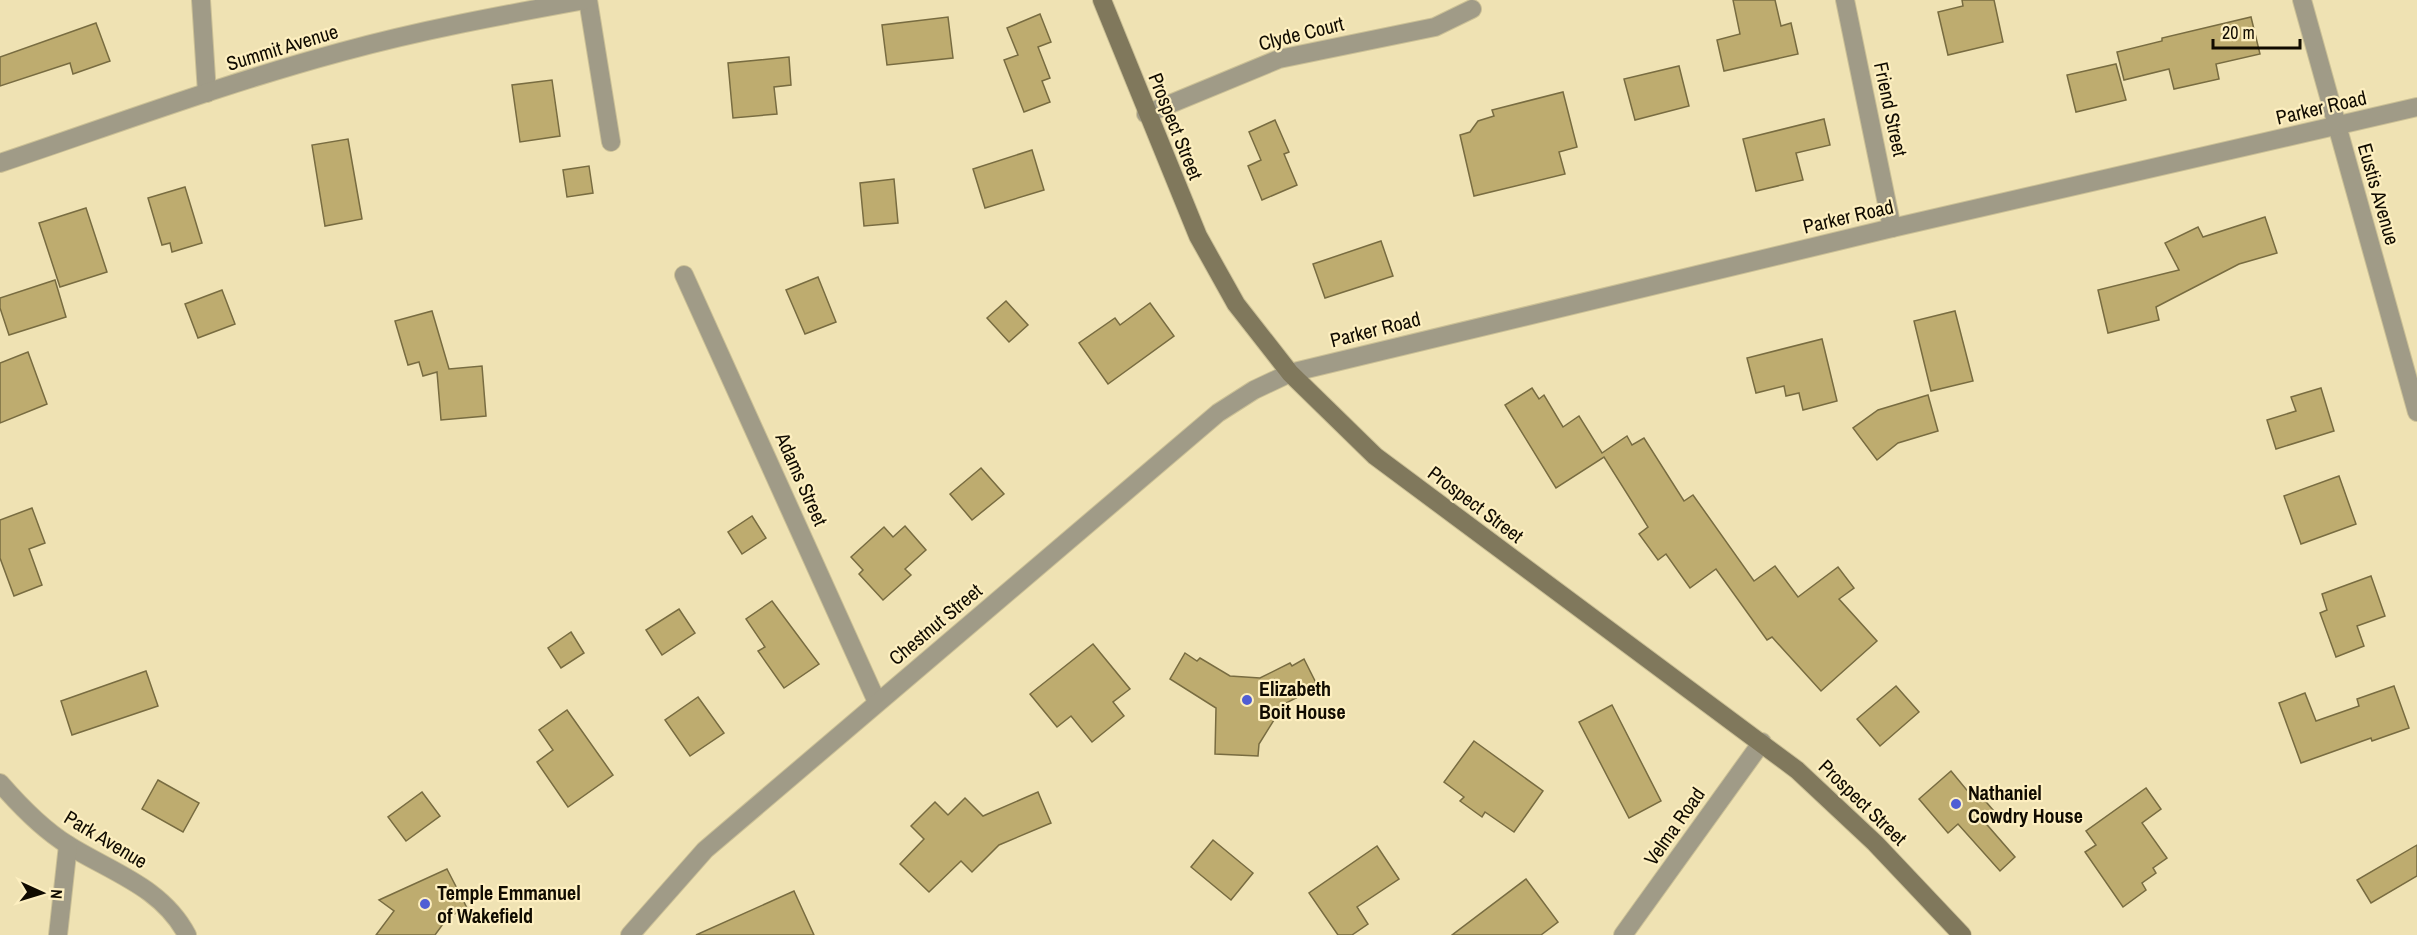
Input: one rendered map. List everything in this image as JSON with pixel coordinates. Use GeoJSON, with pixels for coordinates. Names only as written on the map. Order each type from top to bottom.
{"type":"FeatureCollection","features":[{"type":"Feature","properties":{"kind":"main road","name":"Prospect Street"},"geometry":{"type":"LineString","coordinates":[[1102,0],[1146,114],[1198,236],[1236,304],[1290,373],[1375,456],[1762,742],[1820,790],[1962,935]]}},
{"type":"Feature","properties":{"kind":"street"},"geometry":{"type":"LineString","coordinates":[[201,0],[207,93]]}},
{"type":"Feature","properties":{"kind":"street"},"geometry":{"type":"LineString","coordinates":[[586,0],[611,142]]}},
{"type":"Feature","properties":{"kind":"street","name":"Summit Avenue"},"geometry":{"type":"LineString","coordinates":[[0,163],[207,93],[389,39],[586,0]]}},
{"type":"Feature","properties":{"kind":"street","name":"Friend Street"},"geometry":{"type":"LineString","coordinates":[[1845,0],[1893,228]]}},
{"type":"Feature","properties":{"kind":"street","name":"Eustis Avenue"},"geometry":{"type":"LineString","coordinates":[[2302,0],[2417,412]]}},
{"type":"Feature","properties":{"kind":"street","name":"Clyde Court"},"geometry":{"type":"LineString","coordinates":[[1146,114],[1279,59],[1435,27],[1472,9]]}},
{"type":"Feature","properties":{"kind":"street","name":"Parker Road"},"geometry":{"type":"LineString","coordinates":[[1290,373],[1893,228],[2417,107]]}},
{"type":"Feature","properties":{"kind":"street","name":"Adams Street"},"geometry":{"type":"LineString","coordinates":[[684,275],[877,702]]}},
{"type":"Feature","properties":{"kind":"street","name":"Chestnut Street"},"geometry":{"type":"LineString","coordinates":[[630,935],[705,850],[877,702],[1218,413],[1254,390],[1290,373]]}},
{"type":"Feature","properties":{"kind":"street","name":"Velma Road"},"geometry":{"type":"LineString","coordinates":[[1623,935],[1762,742]]}},
{"type":"Feature","properties":{"kind":"street","name":"Park Avenue"},"geometry":{"type":"LineString","coordinates":[[0,783],[48,832],[141,885],[172,912],[187,935]]}},
{"type":"Feature","properties":{"kind":"street"},"geometry":{"type":"LineString","coordinates":[[58,935],[68,845]]}},
{"type":"Feature","properties":{"kind":"building"},"geometry":{"type":"Polygon","coordinates":[[[1733,0],[1775,0],[1781,26],[1791,23],[1798,54],[1724,71],[1717,40],[1740,34],[1733,0]]]}},
{"type":"Feature","properties":{"kind":"building"},"geometry":{"type":"Polygon","coordinates":[[[1962,0],[1994,0],[2003,42],[1948,55],[1938,12],[1963,6],[1962,0]]]}},
{"type":"Feature","properties":{"kind":"building"},"geometry":{"type":"Polygon","coordinates":[[[1040,14],[1051,42],[1038,47],[1050,78],[1042,81],[1050,102],[1024,112],[1004,60],[1018,55],[1007,28],[1040,14]]]}},
{"type":"Feature","properties":{"kind":"building"},"geometry":{"type":"Polygon","coordinates":[[[948,17],[953,58],[887,65],[882,25],[948,17]]]}},
{"type":"Feature","properties":{"kind":"building"},"geometry":{"type":"Polygon","coordinates":[[[2251,17],[2260,54],[2216,64],[2219,79],[2174,89],[2169,69],[2124,80],[2117,52],[2162,41],[2162,38],[2251,17]]]}},
{"type":"Feature","properties":{"kind":"building"},"geometry":{"type":"Polygon","coordinates":[[[96,23],[110,61],[73,74],[70,63],[0,86],[0,57],[96,23]]]}},
{"type":"Feature","properties":{"kind":"building"},"geometry":{"type":"Polygon","coordinates":[[[789,57],[791,85],[774,87],[777,114],[733,118],[728,63],[789,57]]]}},
{"type":"Feature","properties":{"kind":"building"},"geometry":{"type":"Polygon","coordinates":[[[2116,64],[2126,100],[2076,112],[2067,75],[2116,64]]]}},
{"type":"Feature","properties":{"kind":"building"},"geometry":{"type":"Polygon","coordinates":[[[1679,66],[1689,106],[1635,120],[1624,79],[1679,66]]]}},
{"type":"Feature","properties":{"kind":"building"},"geometry":{"type":"Polygon","coordinates":[[[552,80],[560,136],[520,142],[512,85],[552,80]]]}},
{"type":"Feature","properties":{"kind":"building"},"geometry":{"type":"Polygon","coordinates":[[[1563,92],[1577,147],[1559,152],[1565,174],[1474,196],[1460,135],[1470,132],[1478,121],[1494,116],[1492,110],[1563,92]]]}},
{"type":"Feature","properties":{"kind":"building"},"geometry":{"type":"Polygon","coordinates":[[[1824,119],[1830,145],[1796,153],[1803,180],[1756,191],[1743,139],[1824,119]]]}},
{"type":"Feature","properties":{"kind":"building"},"geometry":{"type":"Polygon","coordinates":[[[1275,120],[1289,152],[1284,154],[1297,185],[1262,200],[1248,166],[1261,160],[1249,132],[1275,120]]]}},
{"type":"Feature","properties":{"kind":"building"},"geometry":{"type":"Polygon","coordinates":[[[348,139],[362,219],[325,226],[312,145],[348,139]]]}},
{"type":"Feature","properties":{"kind":"building"},"geometry":{"type":"Polygon","coordinates":[[[1032,150],[1044,190],[985,208],[973,169],[1032,150]]]}},
{"type":"Feature","properties":{"kind":"building"},"geometry":{"type":"Polygon","coordinates":[[[589,166],[593,193],[567,197],[563,170],[589,166]]]}},
{"type":"Feature","properties":{"kind":"building"},"geometry":{"type":"Polygon","coordinates":[[[894,179],[898,223],[864,226],[860,183],[894,179]]]}},
{"type":"Feature","properties":{"kind":"building"},"geometry":{"type":"Polygon","coordinates":[[[185,187],[202,243],[172,252],[170,243],[162,245],[148,198],[185,187]]]}},
{"type":"Feature","properties":{"kind":"building"},"geometry":{"type":"Polygon","coordinates":[[[86,208],[107,272],[60,287],[39,223],[86,208]]]}},
{"type":"Feature","properties":{"kind":"building"},"geometry":{"type":"Polygon","coordinates":[[[2265,217],[2277,253],[2239,264],[2156,307],[2159,320],[2108,333],[2098,290],[2179,270],[2165,243],[2198,227],[2203,237],[2265,217]]]}},
{"type":"Feature","properties":{"kind":"building"},"geometry":{"type":"Polygon","coordinates":[[[1381,241],[1393,276],[1325,298],[1313,264],[1381,241]]]}},
{"type":"Feature","properties":{"kind":"building"},"geometry":{"type":"Polygon","coordinates":[[[818,277],[836,322],[805,334],[786,290],[818,277]]]}},
{"type":"Feature","properties":{"kind":"building"},"geometry":{"type":"Polygon","coordinates":[[[55,280],[66,317],[9,335],[0,308],[0,298],[55,280]]]}},
{"type":"Feature","properties":{"kind":"building"},"geometry":{"type":"Polygon","coordinates":[[[222,290],[235,324],[198,338],[185,304],[222,290]]]}},
{"type":"Feature","properties":{"kind":"building"},"geometry":{"type":"Polygon","coordinates":[[[1006,301],[1028,325],[1009,342],[987,318],[1006,301]]]}},
{"type":"Feature","properties":{"kind":"building"},"geometry":{"type":"Polygon","coordinates":[[[1150,303],[1174,336],[1108,384],[1079,343],[1115,318],[1120,325],[1150,303]]]}},
{"type":"Feature","properties":{"kind":"building"},"geometry":{"type":"Polygon","coordinates":[[[432,311],[449,369],[482,366],[486,416],[441,420],[437,372],[423,376],[419,362],[408,365],[395,321],[432,311]]]}},
{"type":"Feature","properties":{"kind":"building"},"geometry":{"type":"Polygon","coordinates":[[[1955,311],[1973,381],[1931,391],[1914,321],[1955,311]]]}},
{"type":"Feature","properties":{"kind":"building"},"geometry":{"type":"Polygon","coordinates":[[[1822,339],[1837,401],[1803,410],[1799,393],[1786,396],[1784,386],[1756,393],[1747,358],[1822,339]]]}},
{"type":"Feature","properties":{"kind":"building"},"geometry":{"type":"Polygon","coordinates":[[[28,352],[47,404],[0,423],[0,363],[28,352]]]}},
{"type":"Feature","properties":{"kind":"building"},"geometry":{"type":"Polygon","coordinates":[[[1532,388],[1539,399],[1544,395],[1563,427],[1579,416],[1602,453],[1627,436],[1632,445],[1644,438],[1684,501],[1693,495],[1754,581],[1775,566],[1798,597],[1838,567],[1854,588],[1839,599],[1877,641],[1821,691],[1772,637],[1767,640],[1716,569],[1690,588],[1666,554],[1658,560],[1639,534],[1648,527],[1604,457],[1556,488],[1505,405],[1532,388]]]}},
{"type":"Feature","properties":{"kind":"building"},"geometry":{"type":"Polygon","coordinates":[[[2321,388],[2334,431],[2276,449],[2267,420],[2296,411],[2291,397],[2321,388]]]}},
{"type":"Feature","properties":{"kind":"building"},"geometry":{"type":"Polygon","coordinates":[[[1928,395],[1938,431],[1898,443],[1877,460],[1853,428],[1878,410],[1928,395]]]}},
{"type":"Feature","properties":{"kind":"building"},"geometry":{"type":"Polygon","coordinates":[[[981,468],[1004,494],[972,520],[950,494],[981,468]]]}},
{"type":"Feature","properties":{"kind":"building"},"geometry":{"type":"Polygon","coordinates":[[[2339,476],[2356,524],[2301,544],[2284,496],[2339,476]]]}},
{"type":"Feature","properties":{"kind":"building"},"geometry":{"type":"Polygon","coordinates":[[[32,508],[45,543],[29,549],[42,585],[14,596],[0,558],[0,520],[32,508]]]}},
{"type":"Feature","properties":{"kind":"building"},"geometry":{"type":"Polygon","coordinates":[[[752,516],[766,538],[742,554],[728,532],[752,516]]]}},
{"type":"Feature","properties":{"kind":"building"},"geometry":{"type":"Polygon","coordinates":[[[905,526],[926,550],[905,569],[911,575],[883,600],[859,574],[863,570],[851,557],[884,527],[893,537],[905,526]]]}},
{"type":"Feature","properties":{"kind":"building"},"geometry":{"type":"Polygon","coordinates":[[[2371,576],[2385,616],[2357,626],[2364,646],[2336,657],[2320,613],[2327,610],[2322,594],[2371,576]]]}},
{"type":"Feature","properties":{"kind":"building"},"geometry":{"type":"Polygon","coordinates":[[[772,601],[819,664],[784,688],[758,651],[765,647],[746,619],[772,601]]]}},
{"type":"Feature","properties":{"kind":"building"},"geometry":{"type":"Polygon","coordinates":[[[679,609],[695,633],[662,655],[646,630],[679,609]]]}},
{"type":"Feature","properties":{"kind":"building"},"geometry":{"type":"Polygon","coordinates":[[[571,632],[584,653],[561,668],[548,648],[571,632]]]}},
{"type":"Feature","properties":{"kind":"building"},"geometry":{"type":"Polygon","coordinates":[[[1093,644],[1130,689],[1113,702],[1124,716],[1092,742],[1071,716],[1057,727],[1030,694],[1093,644]]]}},
{"type":"Feature","properties":{"kind":"building","name":"Elizabeth Boit House"},"geometry":{"type":"Polygon","coordinates":[[[1185,653],[1197,661],[1200,658],[1230,676],[1260,678],[1290,663],[1292,666],[1304,659],[1316,683],[1304,689],[1306,693],[1284,704],[1259,744],[1258,756],[1215,754],[1216,708],[1170,679],[1185,653]]]}},
{"type":"Feature","properties":{"kind":"building"},"geometry":{"type":"Polygon","coordinates":[[[146,671],[158,706],[72,735],[61,701],[146,671]]]}},
{"type":"Feature","properties":{"kind":"building"},"geometry":{"type":"Polygon","coordinates":[[[1896,686],[1919,712],[1880,746],[1857,719],[1896,686]]]}},
{"type":"Feature","properties":{"kind":"building"},"geometry":{"type":"Polygon","coordinates":[[[2394,686],[2409,728],[2372,741],[2371,738],[2301,763],[2279,703],[2305,693],[2316,721],[2359,706],[2357,699],[2394,686]]]}},
{"type":"Feature","properties":{"kind":"building"},"geometry":{"type":"Polygon","coordinates":[[[698,697],[724,733],[690,756],[665,720],[698,697]]]}},
{"type":"Feature","properties":{"kind":"building"},"geometry":{"type":"Polygon","coordinates":[[[1612,705],[1661,801],[1629,818],[1579,722],[1612,705]]]}},
{"type":"Feature","properties":{"kind":"building"},"geometry":{"type":"Polygon","coordinates":[[[567,710],[613,775],[568,807],[537,762],[553,750],[539,730],[567,710]]]}},
{"type":"Feature","properties":{"kind":"building"},"geometry":{"type":"Polygon","coordinates":[[[1474,741],[1543,791],[1514,832],[1485,812],[1482,817],[1460,801],[1464,797],[1444,782],[1474,741]]]}},
{"type":"Feature","properties":{"kind":"building","name":"Nathaniel Cowdry House"},"geometry":{"type":"Polygon","coordinates":[[[1951,771],[1970,794],[1975,789],[1993,810],[1982,819],[2015,857],[2000,871],[1958,824],[1948,833],[1919,799],[1951,771]]]}},
{"type":"Feature","properties":{"kind":"building"},"geometry":{"type":"Polygon","coordinates":[[[158,780],[199,803],[183,832],[142,809],[158,780]]]}},
{"type":"Feature","properties":{"kind":"building"},"geometry":{"type":"Polygon","coordinates":[[[2146,788],[2161,809],[2142,823],[2167,858],[2153,868],[2156,873],[2142,883],[2146,890],[2123,907],[2085,852],[2096,845],[2086,831],[2146,788]]]}},
{"type":"Feature","properties":{"kind":"building"},"geometry":{"type":"Polygon","coordinates":[[[422,792],[440,816],[406,841],[388,817],[422,792]]]}},
{"type":"Feature","properties":{"kind":"building"},"geometry":{"type":"Polygon","coordinates":[[[1038,792],[1051,823],[999,845],[972,872],[961,861],[929,892],[900,864],[924,839],[911,826],[935,802],[948,815],[965,798],[983,816],[1038,792]]]}},
{"type":"Feature","properties":{"kind":"building"},"geometry":{"type":"Polygon","coordinates":[[[1213,840],[1253,873],[1231,900],[1191,867],[1213,840]]]}},
{"type":"Feature","properties":{"kind":"building"},"geometry":{"type":"Polygon","coordinates":[[[2417,845],[2417,876],[2371,903],[2357,880],[2417,845]]]}},
{"type":"Feature","properties":{"kind":"building"},"geometry":{"type":"Polygon","coordinates":[[[1377,846],[1399,879],[1357,907],[1368,924],[1352,935],[1338,935],[1309,893],[1377,846]]]}},
{"type":"Feature","properties":{"kind":"building","name":"Temple Emmanuel of Wakefield"},"geometry":{"type":"Polygon","coordinates":[[[447,869],[467,908],[448,917],[435,935],[376,935],[394,911],[379,900],[447,869]]]}},
{"type":"Feature","properties":{"kind":"building"},"geometry":{"type":"Polygon","coordinates":[[[1526,879],[1558,922],[1541,935],[1452,935],[1526,879]]]}},
{"type":"Feature","properties":{"kind":"building"},"geometry":{"type":"Polygon","coordinates":[[[794,891],[814,935],[696,935],[794,891]]]}},
{"type":"Feature","properties":{"kind":"place","name":"Elizabeth Boit House"},"geometry":{"type":"Point","coordinates":[1247,700]}},
{"type":"Feature","properties":{"kind":"place","name":"Nathaniel Cowdry House"},"geometry":{"type":"Point","coordinates":[1956,804]}},
{"type":"Feature","properties":{"kind":"place","name":"Temple Emmanuel of Wakefield"},"geometry":{"type":"Point","coordinates":[425,904]}}]}
